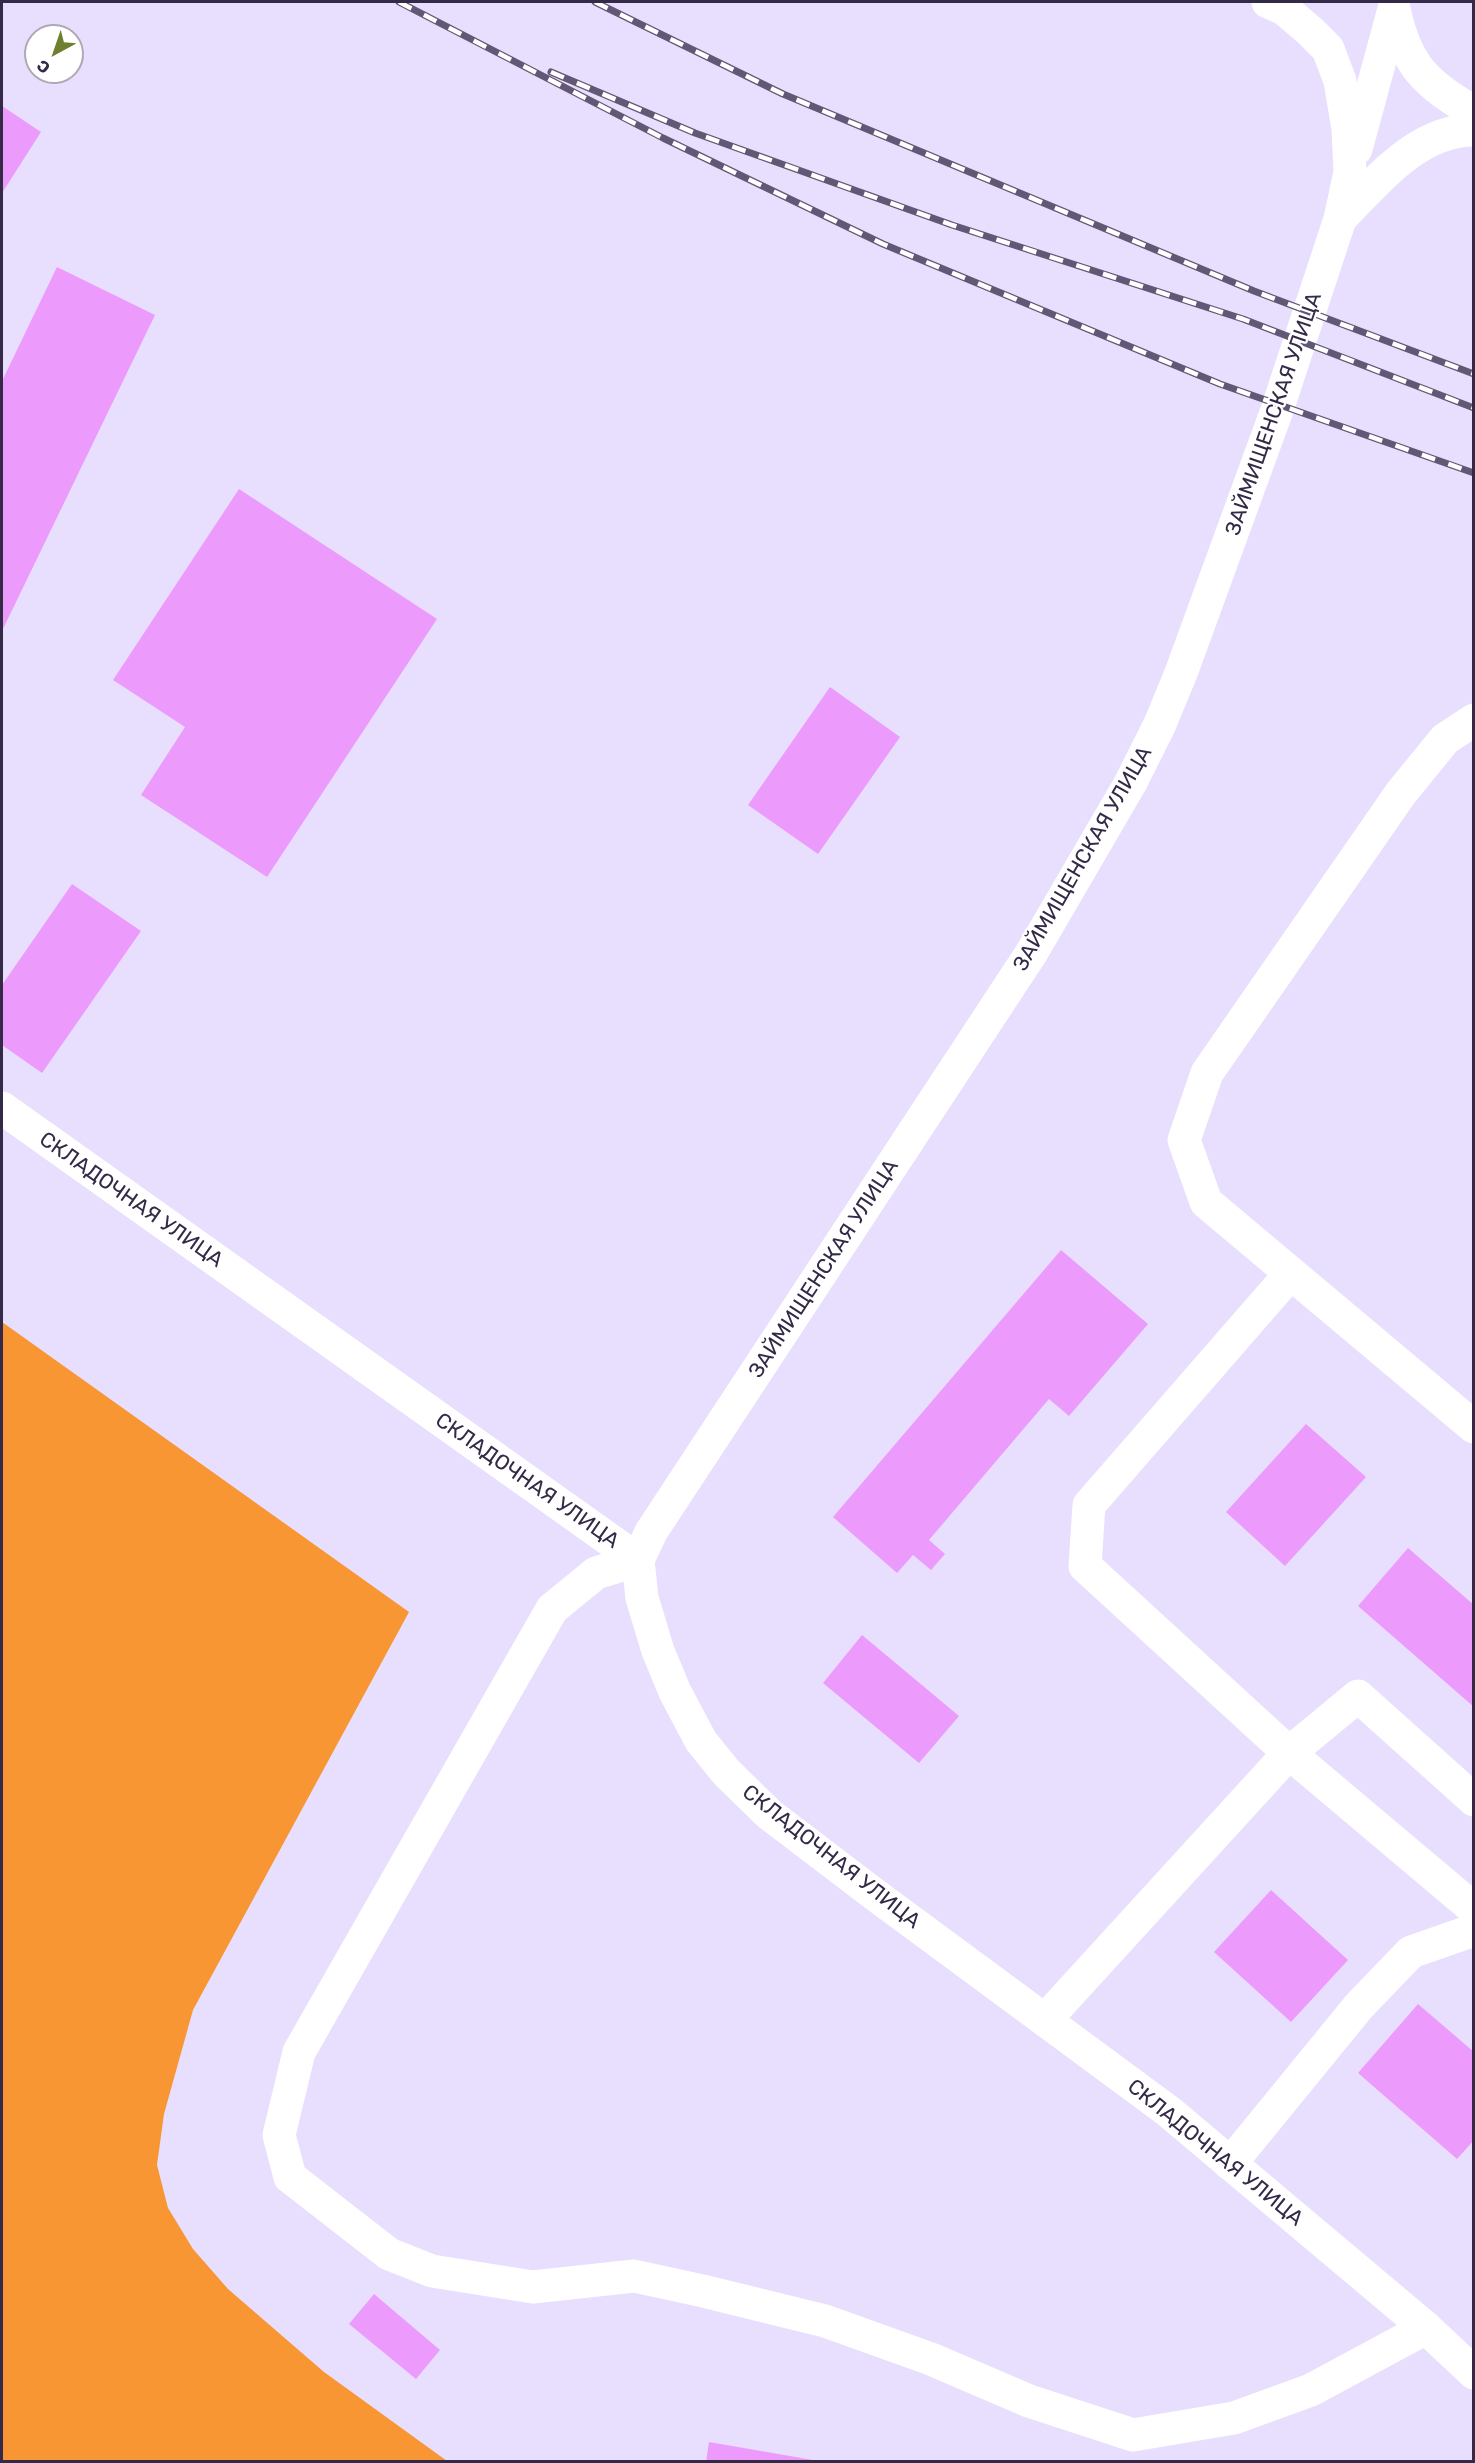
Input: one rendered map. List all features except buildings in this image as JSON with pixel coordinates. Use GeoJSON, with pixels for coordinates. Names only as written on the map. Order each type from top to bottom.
{"type":"FeatureCollection","features":[{"type":"Feature","properties":{"kind":"main road","name":"ЗАЙМИЩЕНСКАЯ УЛИЦА"},"geometry":{"type":"LineString","coordinates":[[638,1560],[651,1532],[1032,952],[1131,782],[1160,724],[1181,673],[1277,410],[1340,219],[1350,172],[1348,129],[1340,81],[1328,49],[1284,9],[1268,2]]}},
{"type":"Feature","properties":{"kind":"main road"},"geometry":{"type":"LineString","coordinates":[[1394,5],[1399,34],[1410,59],[1428,82],[1473,112]]}},
{"type":"Feature","properties":{"kind":"main road"},"geometry":{"type":"LineString","coordinates":[[1350,172],[1394,5]]}},
{"type":"Feature","properties":{"kind":"main road"},"geometry":{"type":"LineString","coordinates":[[1340,219],[1392,168],[1426,142],[1443,134],[1473,130]]}},
{"type":"Feature","properties":{"kind":"main road"},"geometry":{"type":"LineString","coordinates":[[1473,720],[1445,739],[1401,793],[1207,1072],[1184,1140],[1206,1202],[1473,1427]]}},
{"type":"Feature","properties":{"kind":"main road","name":"СКЛАДОЧНАЯ УЛИЦА"},"geometry":{"type":"LineString","coordinates":[[2,1108],[638,1560],[642,1598],[658,1651],[701,1742],[726,1772],[769,1814],[1168,2111],[1426,2328],[1473,2373]]}},
{"type":"Feature","properties":{"kind":"main road"},"geometry":{"type":"LineString","coordinates":[[1291,1273],[1089,1505],[1085,1566],[1289,1753],[1473,1909]]}},
{"type":"Feature","properties":{"kind":"main road"},"geometry":{"type":"LineString","coordinates":[[638,1560],[596,1573],[552,1609],[299,2052],[279,2135],[290,2177],[389,2254],[432,2271],[533,2287],[634,2276],[714,2294],[825,2321],[931,2359],[1029,2401],[1133,2435],[1234,2418],[1300,2394],[1426,2328]]}},
{"type":"Feature","properties":{"kind":"main road"},"geometry":{"type":"LineString","coordinates":[[1045,2020],[1289,1753],[1358,1696],[1473,1800]]}},
{"type":"Feature","properties":{"kind":"main road"},"geometry":{"type":"LineString","coordinates":[[1230,2164],[1359,2006],[1411,1952],[1473,1930]]}},
{"type":"Feature","properties":{"kind":"shaded area"},"geometry":{"type":"Polygon","coordinates":[[[2,1322],[409,1612],[193,2010],[164,2114],[157,2165],[168,2208],[193,2249],[228,2289],[324,2372],[447,2461],[2,2461],[2,1322]]]}},
{"type":"Feature","properties":{"kind":"railway"},"geometry":{"type":"LineString","coordinates":[[399,2],[663,138],[883,244],[1220,384],[1474,473]]}},
{"type":"Feature","properties":{"kind":"railway"},"geometry":{"type":"LineString","coordinates":[[595,2],[783,94],[1254,291],[1474,374]]}},
{"type":"Feature","properties":{"kind":"railway"},"geometry":{"type":"LineString","coordinates":[[551,72],[695,133],[952,225],[1243,319],[1474,408]]}}]}
